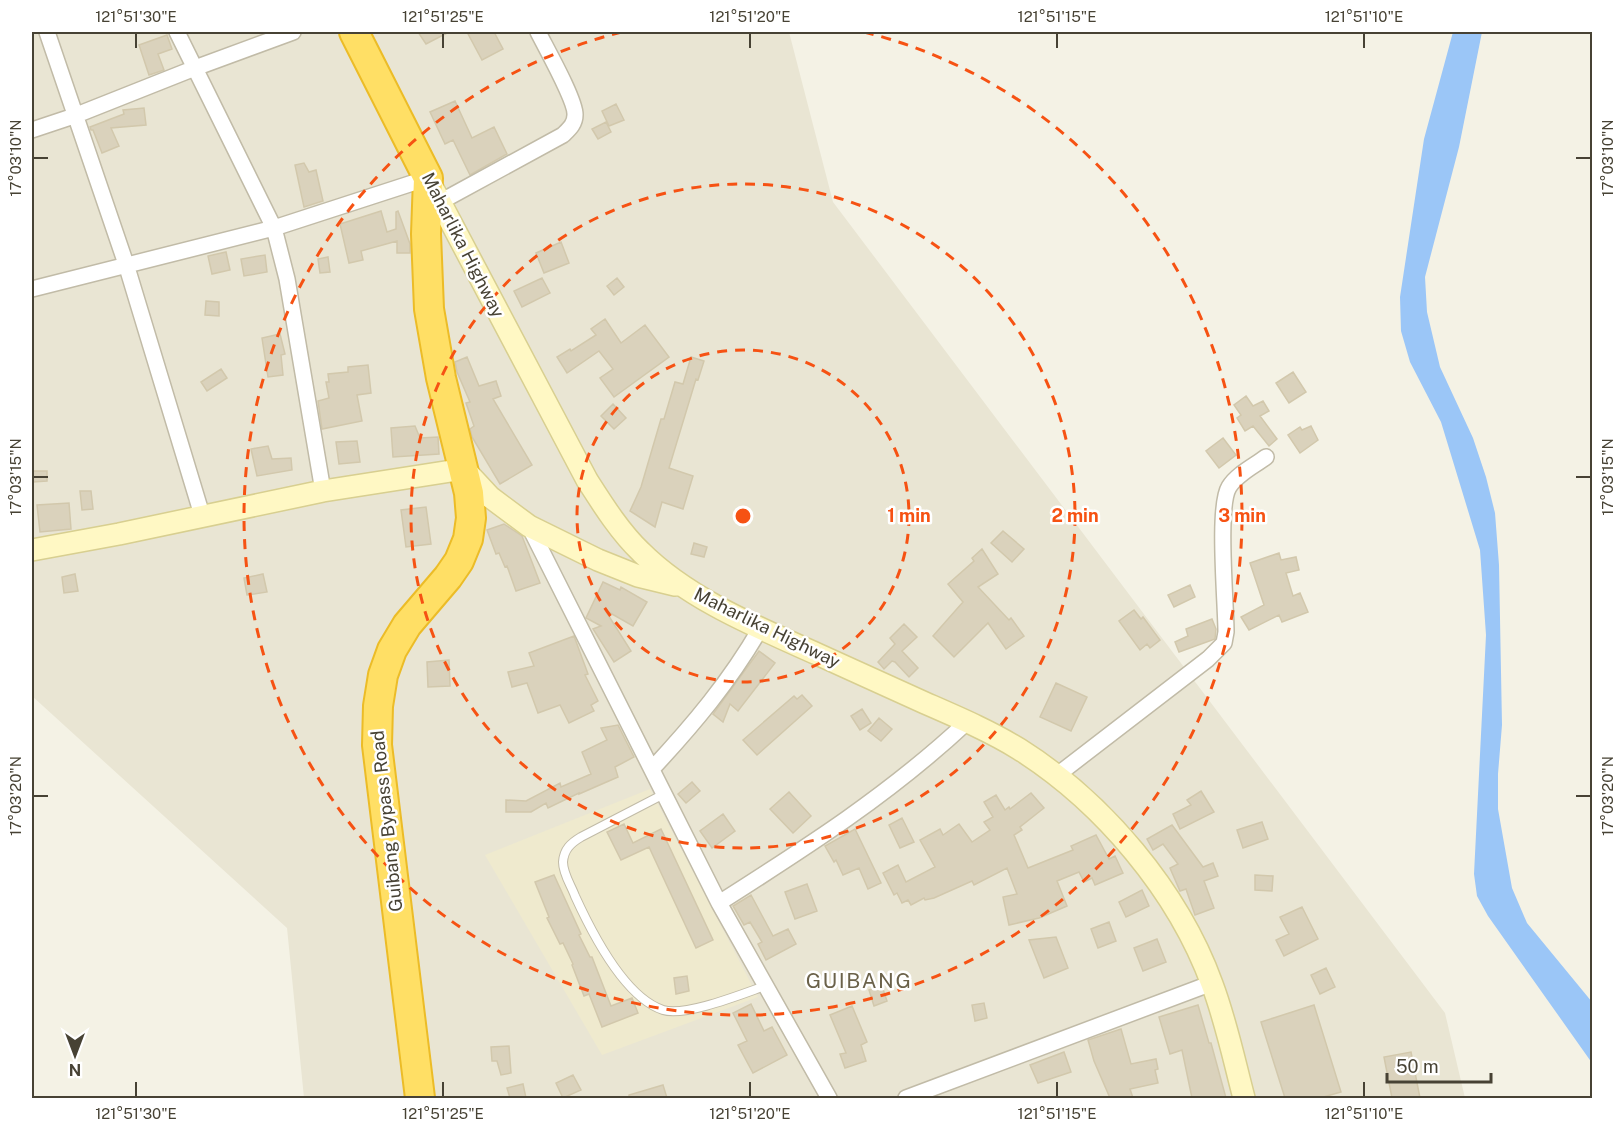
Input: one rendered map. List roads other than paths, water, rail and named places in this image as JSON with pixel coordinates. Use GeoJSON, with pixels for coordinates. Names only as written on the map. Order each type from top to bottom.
{"type":"FeatureCollection","features":[{"type":"Feature","properties":{"kind":"highway","name":"Maharlika Highway"},"geometry":{"type":"LineString","coordinates":[[354,32],[434,190]]}},
{"type":"Feature","properties":{"kind":"highway","name":"Guibang Bypass Road"},"geometry":{"type":"LineString","coordinates":[[420,1098],[377,745],[378,706],[383,675],[392,650],[407,625],[459,561],[468,539],[471,518],[469,493],[441,378],[429,309],[426,234],[434,190]]}},
{"type":"Feature","properties":{"kind":"main road","name":"Maharlika Highway"},"geometry":{"type":"LineString","coordinates":[[434,190],[587,480],[602,504],[639,551],[684,587],[760,629],[967,722],[1019,749],[1056,776],[1103,817],[1145,866],[1180,919],[1212,983],[1244,1098]]}},
{"type":"Feature","properties":{"kind":"main road"},"geometry":{"type":"LineString","coordinates":[[32,550],[109,536],[323,490],[464,469],[490,497],[529,526],[598,560],[638,576],[684,587]]}},
{"type":"Feature","properties":{"kind":"street"},"geometry":{"type":"LineString","coordinates":[[47,32],[126,264],[202,515]]}},
{"type":"Feature","properties":{"kind":"street"},"geometry":{"type":"LineString","coordinates":[[177,32],[274,228],[289,289],[323,490]]}},
{"type":"Feature","properties":{"kind":"street"},"geometry":{"type":"LineString","coordinates":[[32,130],[293,32]]}},
{"type":"Feature","properties":{"kind":"street"},"geometry":{"type":"LineString","coordinates":[[32,290],[126,264],[434,190],[563,135],[572,127],[575,115],[572,102],[538,32]]}},
{"type":"Feature","properties":{"kind":"street"},"geometry":{"type":"LineString","coordinates":[[1056,776],[1208,659],[1224,644],[1226,632],[1223,520],[1225,500],[1228,488],[1235,479],[1266,457]]}},
{"type":"Feature","properties":{"kind":"street"},"geometry":{"type":"LineString","coordinates":[[529,526],[719,903],[829,1098]]}},
{"type":"Feature","properties":{"kind":"street"},"geometry":{"type":"LineString","coordinates":[[652,769],[709,705],[760,629]]}},
{"type":"Feature","properties":{"kind":"street"},"geometry":{"type":"LineString","coordinates":[[719,903],[869,804],[928,758],[967,722]]}},
{"type":"Feature","properties":{"kind":"street"},"geometry":{"type":"LineString","coordinates":[[906,1098],[1212,983]]}},
{"type":"Feature","properties":{"kind":"lane"},"geometry":{"type":"LineString","coordinates":[[664,794],[570,844],[565,853],[564,870],[585,917],[611,963],[634,991],[651,1005],[665,1011],[680,1011],[708,1005],[765,986]]}},
{"type":"Feature","properties":{"kind":"water"},"geometry":{"type":"Polygon","coordinates":[[[1453,32],[1482,32],[1459,147],[1425,277],[1427,312],[1440,367],[1473,438],[1495,513],[1499,565],[1502,725],[1498,809],[1512,888],[1527,923],[1592,1002],[1592,1063],[1488,916],[1477,896],[1474,874],[1486,635],[1480,550],[1441,422],[1410,362],[1401,331],[1400,297],[1424,139],[1453,32]]]}},
{"type":"Feature","properties":{"kind":"district","name":"GUIBANG"},"geometry":{"type":"Point","coordinates":[859,981]}}]}
